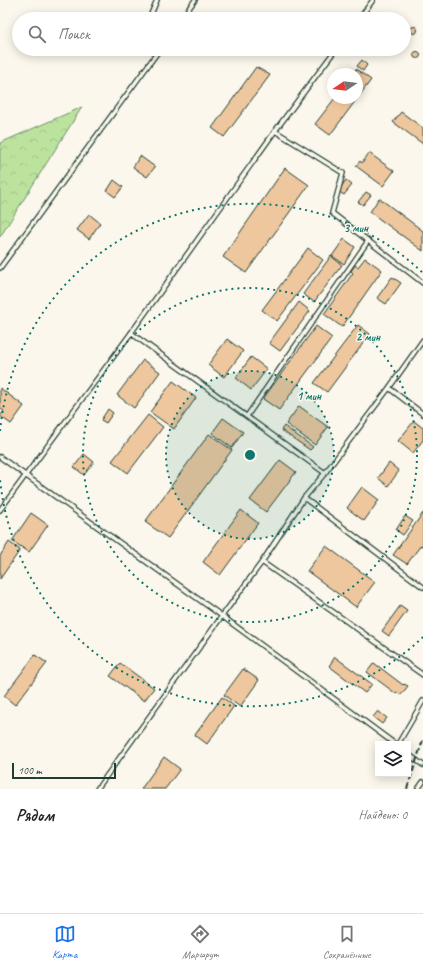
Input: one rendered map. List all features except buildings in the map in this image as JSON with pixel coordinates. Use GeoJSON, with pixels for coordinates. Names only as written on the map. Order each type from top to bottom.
{"type":"FeatureCollection","features":[{"type":"Feature","properties":{"kind":"lane"},"geometry":{"type":"LineString","coordinates":[[152,12],[157,0]]}},
{"type":"Feature","properties":{"kind":"lane"},"geometry":{"type":"LineString","coordinates":[[186,12],[195,0]]}},
{"type":"Feature","properties":{"kind":"lane"},"geometry":{"type":"LineString","coordinates":[[364,12],[373,0]]}},
{"type":"Feature","properties":{"kind":"lane"},"geometry":{"type":"LineString","coordinates":[[0,268],[155,56]]}},
{"type":"Feature","properties":{"kind":"lane"},"geometry":{"type":"LineString","coordinates":[[0,510],[131,333],[275,131],[331,56]]}},
{"type":"Feature","properties":{"kind":"lane"},"geometry":{"type":"LineString","coordinates":[[275,131],[343,173],[332,213],[423,283]]}},
{"type":"Feature","properties":{"kind":"lane"},"geometry":{"type":"LineString","coordinates":[[247,416],[368,241]]}},
{"type":"Feature","properties":{"kind":"lane"},"geometry":{"type":"LineString","coordinates":[[131,333],[325,474]]}},
{"type":"Feature","properties":{"kind":"lane"},"geometry":{"type":"LineString","coordinates":[[97,789],[262,562],[304,498],[325,474],[423,340]]}},
{"type":"Feature","properties":{"kind":"lane"},"geometry":{"type":"LineString","coordinates":[[388,388],[423,414]]}},
{"type":"Feature","properties":{"kind":"lane"},"geometry":{"type":"LineString","coordinates":[[0,457],[393,741]]}},
{"type":"Feature","properties":{"kind":"lane"},"geometry":{"type":"LineString","coordinates":[[304,498],[423,587]]}},
{"type":"Feature","properties":{"kind":"lane"},"geometry":{"type":"LineString","coordinates":[[262,562],[423,675]]}},
{"type":"Feature","properties":{"kind":"lane"},"geometry":{"type":"LineString","coordinates":[[399,741],[423,701]]}},
{"type":"Feature","properties":{"kind":"lane"},"geometry":{"type":"LineString","coordinates":[[411,756],[423,765]]}},
{"type":"Feature","properties":{"kind":"lane"},"geometry":{"type":"LineString","coordinates":[[418,789],[423,782]]}},
{"type":"Feature","properties":{"kind":"green space"},"geometry":{"type":"Polygon","coordinates":[[[82,107],[0,237],[0,143],[82,107]]]}},
{"type":"Feature","properties":{"kind":"railway"},"geometry":{"type":"LineString","coordinates":[[407,789],[423,740]]}}]}
